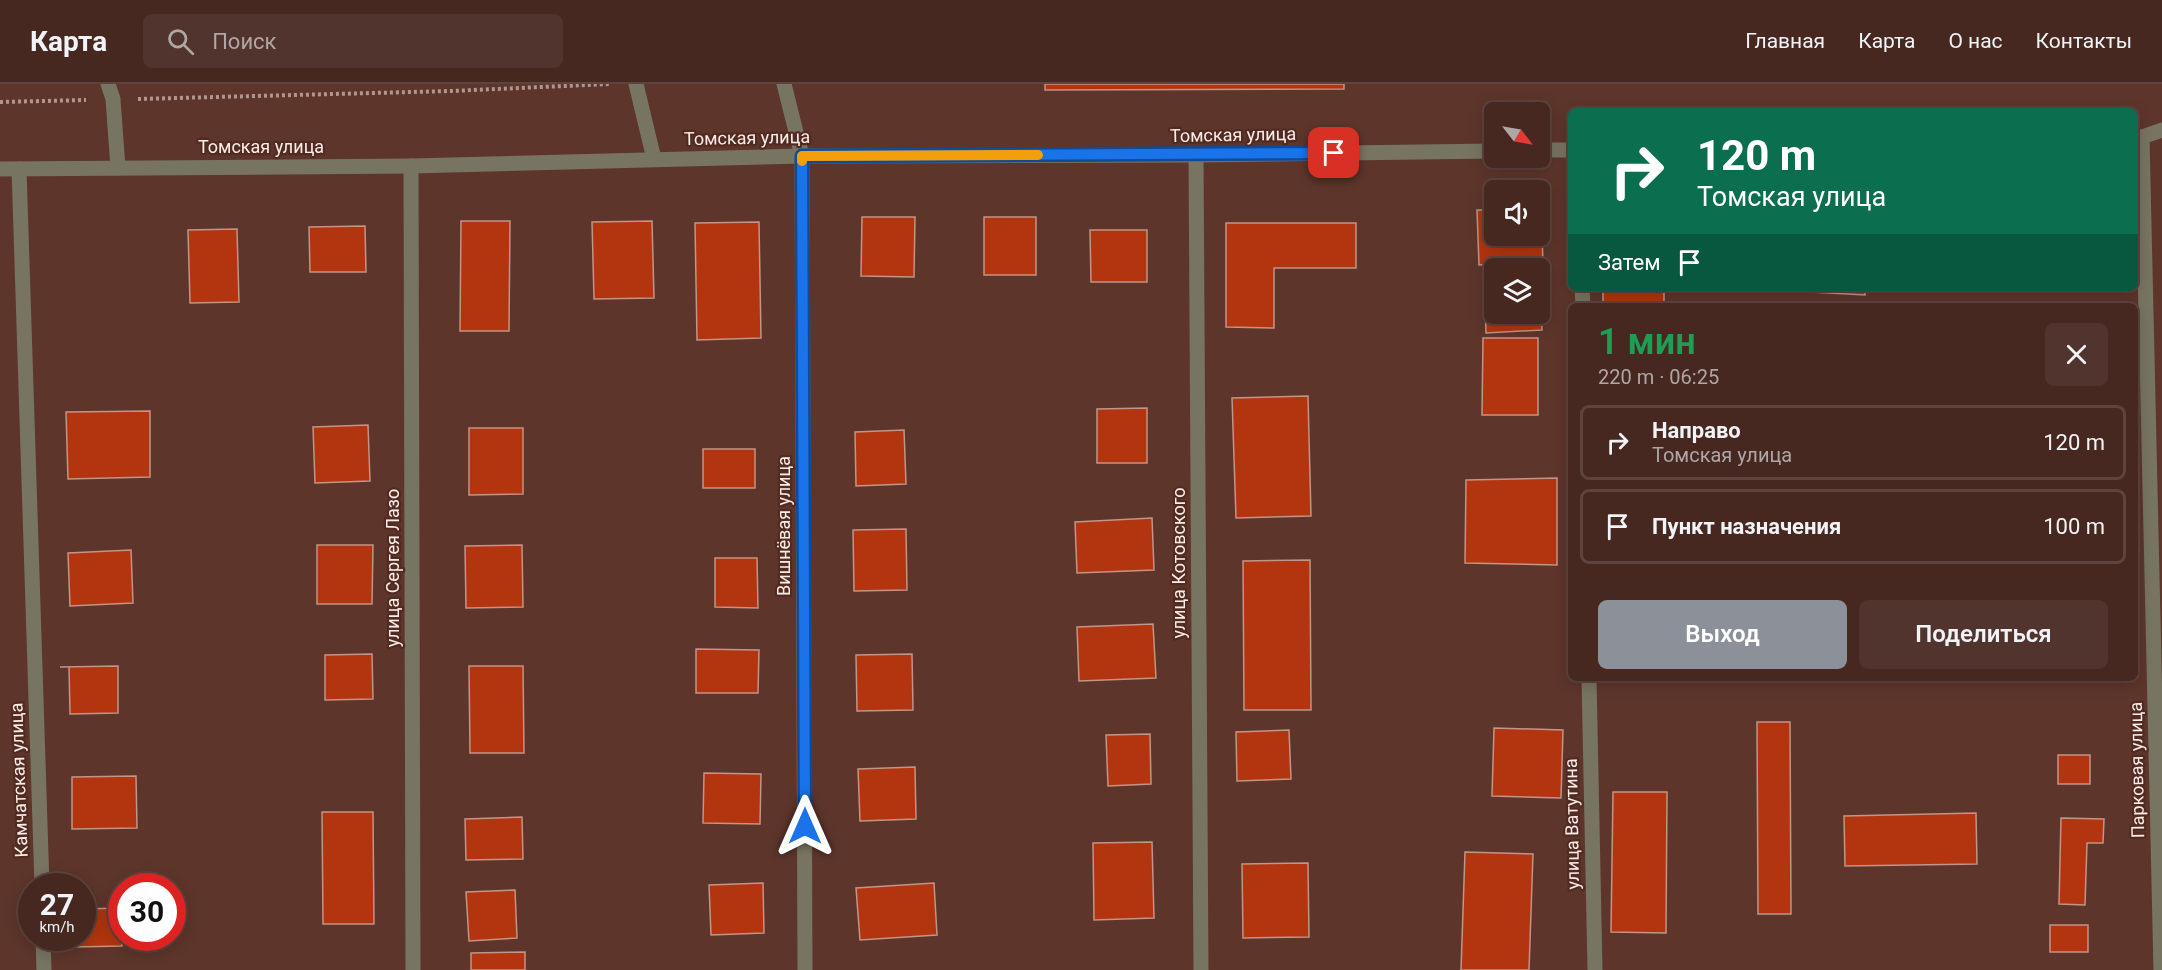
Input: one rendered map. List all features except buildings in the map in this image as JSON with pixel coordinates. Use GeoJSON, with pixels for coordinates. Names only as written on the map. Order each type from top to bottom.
{"type":"FeatureCollection","features":[{"type":"Feature","properties":{"kind":"street"},"geometry":{"type":"LineString","coordinates":[[108,84],[113,99],[118,168]]}},
{"type":"Feature","properties":{"kind":"street"},"geometry":{"type":"LineString","coordinates":[[636,84],[654,159]]}},
{"type":"Feature","properties":{"kind":"street","name":"Вишнёвая улица"},"geometry":{"type":"LineString","coordinates":[[784,84],[802,156],[805,970]]}},
{"type":"Feature","properties":{"kind":"street"},"geometry":{"type":"LineString","coordinates":[[2138,137],[2162,130]]}},
{"type":"Feature","properties":{"kind":"street","name":"Парковая улица"},"geometry":{"type":"LineString","coordinates":[[2138,137],[2162,970]]}},
{"type":"Feature","properties":{"kind":"street"},"geometry":{"type":"LineString","coordinates":[[1550,150],[1568,150]]}},
{"type":"Feature","properties":{"kind":"street","name":"Томская улица"},"geometry":{"type":"LineString","coordinates":[[0,169],[411,166],[802,156],[1196,155],[1484,151]]}},
{"type":"Feature","properties":{"kind":"street","name":"улица Котовского"},"geometry":{"type":"LineString","coordinates":[[1196,155],[1201,970]]}},
{"type":"Feature","properties":{"kind":"street","name":"улица Сергея Лазо"},"geometry":{"type":"LineString","coordinates":[[411,166],[413,970]]}},
{"type":"Feature","properties":{"kind":"street","name":"Камчатская улица"},"geometry":{"type":"LineString","coordinates":[[19,169],[42,873]]}},
{"type":"Feature","properties":{"kind":"street","name":"улица Ватутина"},"geometry":{"type":"LineString","coordinates":[[1589,681],[1594,970]]}},
{"type":"Feature","properties":{"kind":"street"},"geometry":{"type":"LineString","coordinates":[[43,951],[44,970]]}},
{"type":"Feature","properties":{"kind":"path"},"geometry":{"type":"LineString","coordinates":[[0,102],[451,91],[611,84]]}},
{"type":"Feature","properties":{"kind":"slow traffic"},"geometry":{"type":"LineString","coordinates":[[802,161],[802,156],[1038,155]]}},
{"type":"Feature","properties":{"kind":"route"},"geometry":{"type":"LineString","coordinates":[[805,826],[802,156],[1334,153]]}}]}
